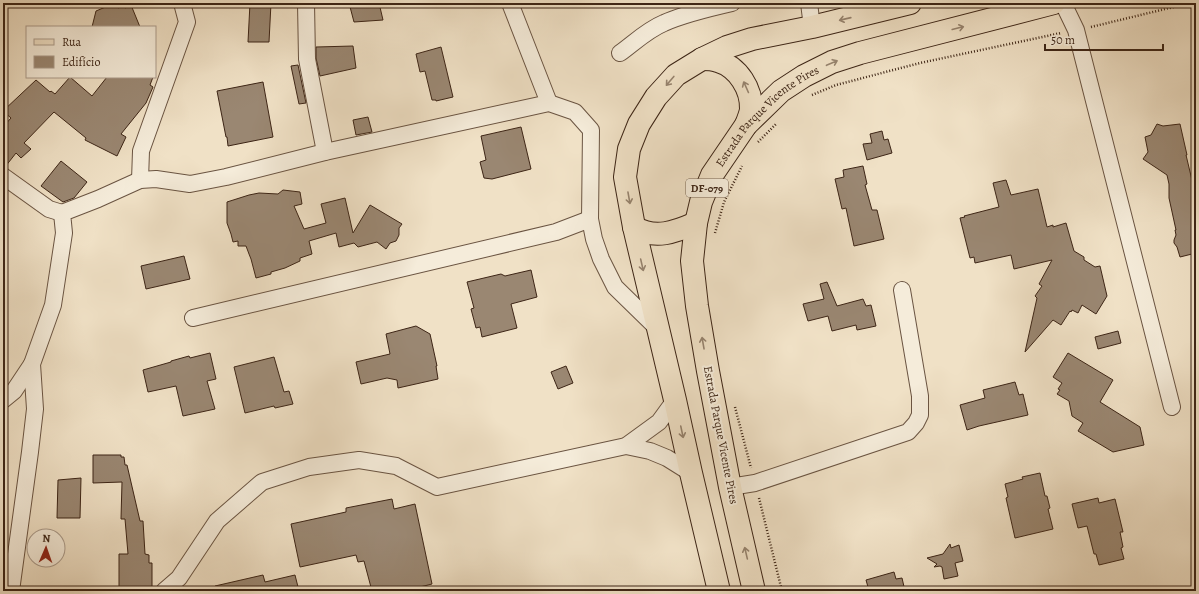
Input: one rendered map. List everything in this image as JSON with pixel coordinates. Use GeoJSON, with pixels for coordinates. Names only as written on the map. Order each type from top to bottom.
{"type":"FeatureCollection","features":[{"type":"Feature","properties":{"kind":"main road"},"geometry":{"type":"LineString","coordinates":[[719,591],[634,227],[625,177],[629,149],[639,124],[656,97],[676,75],[702,59],[727,47],[752,39],[910,3]]}},
{"type":"Feature","properties":{"kind":"main road","name":"Estrada Parque Vicente Pires"},"geometry":{"type":"LineString","coordinates":[[754,591],[730,487],[708,372],[697,306],[692,261],[696,223],[712,175],[746,125],[781,91],[804,76],[832,62],[860,53],[1054,3]]}},
{"type":"Feature","properties":{"kind":"main road"},"geometry":{"type":"LineString","coordinates":[[702,59],[718,61],[732,68],[743,80],[749,94],[750,110],[746,125]]}},
{"type":"Feature","properties":{"kind":"main road"},"geometry":{"type":"LineString","coordinates":[[634,227],[640,231],[658,234],[674,232],[696,223]]}},
{"type":"Feature","properties":{"kind":"street"},"geometry":{"type":"LineString","coordinates":[[140,180],[140,151],[187,22],[182,3]]}},
{"type":"Feature","properties":{"kind":"street"},"geometry":{"type":"LineString","coordinates":[[306,3],[307,59],[325,152]]}},
{"type":"Feature","properties":{"kind":"street"},"geometry":{"type":"LineString","coordinates":[[510,3],[550,103]]}},
{"type":"Feature","properties":{"kind":"street"},"geometry":{"type":"LineString","coordinates":[[620,53],[647,32],[663,23],[732,3]]}},
{"type":"Feature","properties":{"kind":"street"},"geometry":{"type":"LineString","coordinates":[[809,3],[812,26]]}},
{"type":"Feature","properties":{"kind":"street"},"geometry":{"type":"LineString","coordinates":[[1063,3],[1076,30],[1172,407]]}},
{"type":"Feature","properties":{"kind":"street"},"geometry":{"type":"LineString","coordinates":[[3,176],[49,209],[62,213],[140,180],[156,179],[190,184],[226,177],[325,152],[550,103],[575,112],[591,130],[590,219],[594,239],[601,259],[615,287],[657,328]]}},
{"type":"Feature","properties":{"kind":"street"},"geometry":{"type":"LineString","coordinates":[[3,400],[14,391],[32,364],[53,305],[64,233],[62,213]]}},
{"type":"Feature","properties":{"kind":"street"},"geometry":{"type":"LineString","coordinates":[[193,318],[556,232],[590,219]]}},
{"type":"Feature","properties":{"kind":"street"},"geometry":{"type":"LineString","coordinates":[[730,487],[755,483],[908,432],[916,424],[920,415],[920,396],[902,290]]}},
{"type":"Feature","properties":{"kind":"street"},"geometry":{"type":"LineString","coordinates":[[11,591],[35,409],[32,364]]}},
{"type":"Feature","properties":{"kind":"street"},"geometry":{"type":"LineString","coordinates":[[164,591],[179,578],[217,521],[262,482],[309,467],[359,460],[396,466],[437,487],[626,446],[659,422],[675,400]]}},
{"type":"Feature","properties":{"kind":"street"},"geometry":{"type":"LineString","coordinates":[[626,446],[650,451],[667,458],[691,473]]}},
{"type":"Feature","properties":{"kind":"path"},"geometry":{"type":"LineString","coordinates":[[810,95],[836,85],[920,63],[1076,30],[1190,3]]}},
{"type":"Feature","properties":{"kind":"path"},"geometry":{"type":"LineString","coordinates":[[756,145],[776,124]]}},
{"type":"Feature","properties":{"kind":"path"},"geometry":{"type":"LineString","coordinates":[[714,238],[724,202],[744,163]]}},
{"type":"Feature","properties":{"kind":"path"},"geometry":{"type":"LineString","coordinates":[[734,402],[782,591]]}},
{"type":"Feature","properties":{"kind":"building"},"geometry":{"type":"Polygon","coordinates":[[[115,3],[118,8],[124,5],[125,8],[131,5],[140,26],[92,26],[96,11],[115,3]]]}},
{"type":"Feature","properties":{"kind":"building"},"geometry":{"type":"Polygon","coordinates":[[[250,3],[271,3],[269,42],[248,42],[250,3]]]}},
{"type":"Feature","properties":{"kind":"building"},"geometry":{"type":"Polygon","coordinates":[[[349,3],[379,3],[383,20],[354,22],[349,3]]]}},
{"type":"Feature","properties":{"kind":"building"},"geometry":{"type":"Polygon","coordinates":[[[353,46],[356,68],[320,76],[316,58],[316,47],[353,46]]]}},
{"type":"Feature","properties":{"kind":"building"},"geometry":{"type":"Polygon","coordinates":[[[441,47],[453,97],[436,101],[432,100],[425,71],[420,72],[416,54],[441,47]]]}},
{"type":"Feature","properties":{"kind":"building"},"geometry":{"type":"Polygon","coordinates":[[[298,65],[306,103],[299,104],[291,66],[298,65]]]}},
{"type":"Feature","properties":{"kind":"building"},"geometry":{"type":"Polygon","coordinates":[[[69,78],[71,78],[92,96],[106,78],[153,78],[150,85],[153,87],[146,103],[121,134],[126,137],[117,156],[85,140],[86,138],[54,112],[24,143],[31,149],[21,158],[16,153],[5,167],[3,167],[3,127],[11,118],[3,111],[36,80],[50,92],[51,91],[55,94],[69,78]]]}},
{"type":"Feature","properties":{"kind":"building"},"geometry":{"type":"Polygon","coordinates":[[[263,82],[273,137],[228,146],[217,91],[263,82]]]}},
{"type":"Feature","properties":{"kind":"building"},"geometry":{"type":"Polygon","coordinates":[[[368,117],[372,132],[356,135],[353,120],[368,117]]]}},
{"type":"Feature","properties":{"kind":"building"},"geometry":{"type":"Polygon","coordinates":[[[1157,124],[1163,126],[1180,124],[1196,197],[1196,253],[1180,257],[1174,243],[1176,230],[1169,198],[1169,184],[1167,175],[1143,159],[1148,152],[1145,137],[1151,135],[1157,124]]]}},
{"type":"Feature","properties":{"kind":"building"},"geometry":{"type":"Polygon","coordinates":[[[521,127],[531,169],[492,179],[484,178],[480,162],[486,160],[481,136],[521,127]]]}},
{"type":"Feature","properties":{"kind":"building"},"geometry":{"type":"Polygon","coordinates":[[[882,131],[884,140],[888,139],[892,153],[867,160],[863,144],[872,143],[870,134],[882,131]]]}},
{"type":"Feature","properties":{"kind":"building"},"geometry":{"type":"Polygon","coordinates":[[[61,161],[87,182],[74,198],[63,202],[41,186],[61,161]]]}},
{"type":"Feature","properties":{"kind":"building"},"geometry":{"type":"Polygon","coordinates":[[[863,166],[867,184],[865,185],[872,210],[877,210],[884,239],[854,246],[846,208],[842,209],[835,179],[844,177],[843,170],[863,166]]]}},
{"type":"Feature","properties":{"kind":"building"},"geometry":{"type":"Polygon","coordinates":[[[1006,180],[1011,195],[1038,189],[1047,227],[1053,225],[1053,227],[1066,223],[1074,251],[1084,257],[1084,260],[1095,267],[1100,266],[1107,296],[1096,314],[1082,305],[1078,313],[1072,310],[1071,312],[1070,311],[1061,325],[1053,320],[1025,352],[1037,298],[1035,296],[1042,286],[1039,284],[1052,260],[1014,269],[1011,255],[975,263],[974,257],[970,258],[960,218],[999,207],[993,183],[1006,180]]]}},
{"type":"Feature","properties":{"kind":"building"},"geometry":{"type":"Polygon","coordinates":[[[283,190],[300,192],[302,204],[294,206],[304,229],[326,223],[321,204],[345,198],[353,233],[370,205],[402,224],[399,228],[399,235],[396,241],[390,243],[386,249],[377,242],[358,247],[354,243],[339,247],[336,233],[309,241],[312,254],[300,258],[300,261],[285,268],[271,272],[271,274],[256,278],[246,246],[238,246],[238,241],[233,242],[227,223],[227,202],[259,193],[278,194],[283,190]]]}},
{"type":"Feature","properties":{"kind":"building"},"geometry":{"type":"Polygon","coordinates":[[[184,256],[190,279],[146,289],[141,266],[184,256]]]}},
{"type":"Feature","properties":{"kind":"building"},"geometry":{"type":"Polygon","coordinates":[[[531,270],[537,297],[511,304],[517,328],[482,337],[480,327],[476,328],[471,309],[474,308],[467,282],[501,274],[505,276],[531,270]]]}},
{"type":"Feature","properties":{"kind":"building"},"geometry":{"type":"Polygon","coordinates":[[[827,282],[837,306],[863,299],[866,306],[871,305],[876,326],[857,330],[856,325],[832,331],[828,316],[808,321],[803,304],[824,299],[820,284],[827,282]]]}},
{"type":"Feature","properties":{"kind":"building"},"geometry":{"type":"Polygon","coordinates":[[[416,326],[430,334],[437,366],[438,379],[398,388],[397,380],[387,378],[361,384],[356,362],[390,354],[386,334],[416,326]]]}},
{"type":"Feature","properties":{"kind":"building"},"geometry":{"type":"Polygon","coordinates":[[[1118,331],[1121,343],[1098,349],[1095,337],[1118,331]]]}},
{"type":"Feature","properties":{"kind":"building"},"geometry":{"type":"Polygon","coordinates":[[[210,353],[216,379],[207,381],[215,409],[183,416],[176,386],[148,392],[143,370],[189,356],[190,358],[210,353]]]}},
{"type":"Feature","properties":{"kind":"building"},"geometry":{"type":"Polygon","coordinates":[[[1068,353],[1113,380],[1100,402],[1140,427],[1144,445],[1113,452],[1078,431],[1083,423],[1072,416],[1069,401],[1057,394],[1062,383],[1053,377],[1068,353]]]}},
{"type":"Feature","properties":{"kind":"building"},"geometry":{"type":"Polygon","coordinates":[[[274,357],[284,392],[289,391],[293,404],[275,408],[274,406],[245,413],[234,367],[274,357]]]}},
{"type":"Feature","properties":{"kind":"building"},"geometry":{"type":"Polygon","coordinates":[[[566,366],[573,383],[558,389],[551,372],[566,366]]]}},
{"type":"Feature","properties":{"kind":"building"},"geometry":{"type":"Polygon","coordinates":[[[1015,382],[1019,395],[1023,394],[1028,415],[967,430],[960,405],[985,398],[983,390],[1015,382]]]}},
{"type":"Feature","properties":{"kind":"building"},"geometry":{"type":"Polygon","coordinates":[[[93,455],[121,455],[121,457],[124,457],[140,521],[143,521],[145,554],[149,555],[149,563],[152,563],[152,590],[119,590],[119,554],[128,554],[125,519],[121,519],[122,482],[93,483],[93,455]]]}},
{"type":"Feature","properties":{"kind":"building"},"geometry":{"type":"Polygon","coordinates":[[[1040,473],[1045,496],[1047,496],[1050,508],[1048,509],[1053,529],[1015,538],[1006,498],[1008,497],[1005,484],[1023,479],[1022,477],[1040,473]]]}},
{"type":"Feature","properties":{"kind":"building"},"geometry":{"type":"Polygon","coordinates":[[[81,478],[80,518],[57,518],[58,480],[81,478]]]}},
{"type":"Feature","properties":{"kind":"building"},"geometry":{"type":"Polygon","coordinates":[[[1098,498],[1099,503],[1115,499],[1123,532],[1120,532],[1123,547],[1121,548],[1124,559],[1099,565],[1096,554],[1094,554],[1087,526],[1078,528],[1072,504],[1098,498]]]}},
{"type":"Feature","properties":{"kind":"building"},"geometry":{"type":"Polygon","coordinates":[[[392,499],[394,509],[415,504],[432,584],[404,591],[372,591],[364,561],[358,562],[356,555],[300,567],[291,524],[346,512],[346,508],[392,499]]]}},
{"type":"Feature","properties":{"kind":"building"},"geometry":{"type":"Polygon","coordinates":[[[950,544],[951,548],[959,545],[963,561],[955,563],[958,576],[944,579],[942,567],[934,567],[937,564],[927,558],[943,554],[950,544]]]}},
{"type":"Feature","properties":{"kind":"building"},"geometry":{"type":"Polygon","coordinates":[[[894,572],[896,579],[902,578],[905,591],[868,591],[866,580],[894,572]]]}},
{"type":"Feature","properties":{"kind":"building"},"geometry":{"type":"Polygon","coordinates":[[[263,575],[265,582],[295,575],[299,591],[215,591],[215,586],[263,575]]]}}]}
